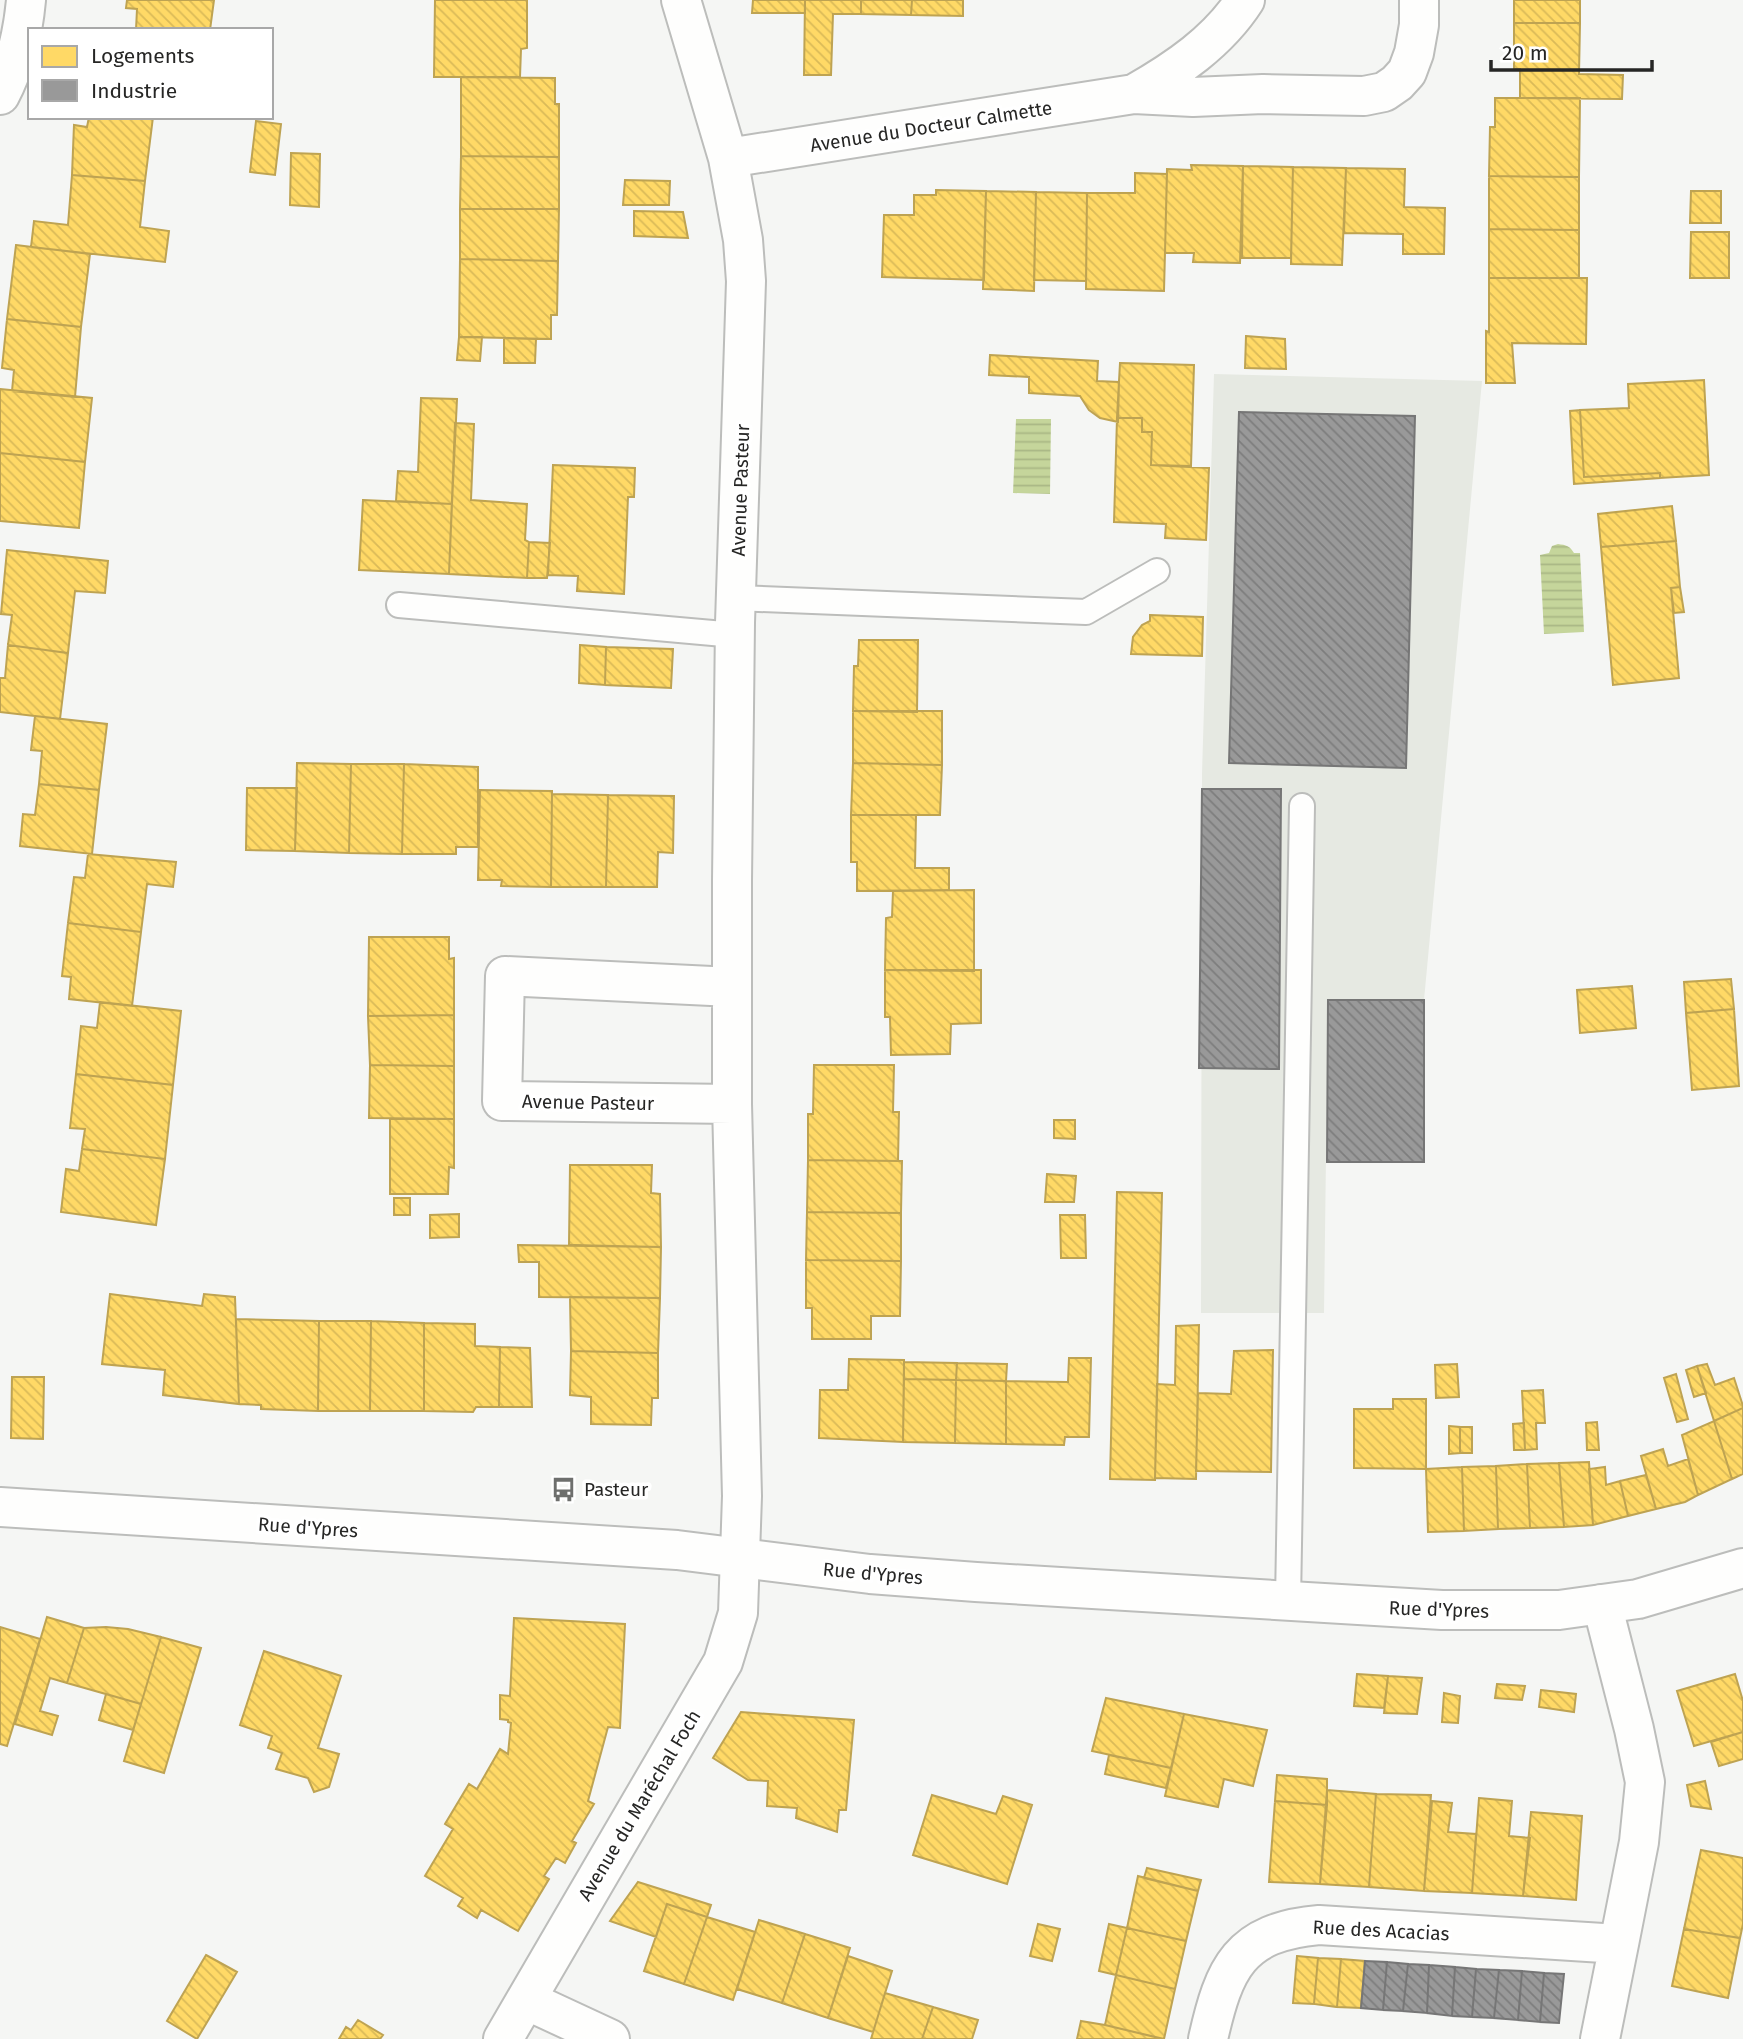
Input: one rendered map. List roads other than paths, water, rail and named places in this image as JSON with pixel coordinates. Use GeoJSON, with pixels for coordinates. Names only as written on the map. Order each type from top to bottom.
{"type":"FeatureCollection","features":[{"type":"Feature","properties":{"kind":"street"},"geometry":{"type":"LineString","coordinates":[[0,95],[21,38],[26,0]]}},
{"type":"Feature","properties":{"kind":"street","name":"Avenue Pasteur"},"geometry":{"type":"LineString","coordinates":[[681,0],[728,158],[741,231],[746,281],[735,635],[732,987],[732,1104],[742,1496],[740,1559]]}},
{"type":"Feature","properties":{"kind":"street","name":"Avenue du Docteur Calmette"},"geometry":{"type":"LineString","coordinates":[[1134,94],[1193,57],[1236,15],[1245,0]]}},
{"type":"Feature","properties":{"kind":"street","name":"Avenue du Docteur Calmette"},"geometry":{"type":"LineString","coordinates":[[728,158],[1134,94],[1193,97],[1263,94],[1364,96],[1384,92],[1407,72],[1419,25],[1419,0]]}},
{"type":"Feature","properties":{"kind":"street","name":"Avenue Pasteur"},"geometry":{"type":"LineString","coordinates":[[732,987],[505,976],[502,1101],[732,1104]]}},
{"type":"Feature","properties":{"kind":"street","name":"Rue d'Ypres"},"geometry":{"type":"LineString","coordinates":[[0,1507],[677,1550],[870,1574],[949,1580],[1490,1611],[1559,1610],[1637,1599],[1743,1569]]}},
{"type":"Feature","properties":{"kind":"street","name":"Avenue du Maréchal Foch"},"geometry":{"type":"LineString","coordinates":[[503,2039],[723,1661],[738,1613],[740,1559]]}},
{"type":"Feature","properties":{"kind":"street"},"geometry":{"type":"LineString","coordinates":[[1600,2039],[1639,1842],[1644,1782],[1634,1729],[1602,1604]]}},
{"type":"Feature","properties":{"kind":"street","name":"Rue des Acacias"},"geometry":{"type":"LineString","coordinates":[[1208,2039],[1216,2004],[1236,1960],[1255,1942],[1294,1927],[1318,1925],[1619,1944]]}},
{"type":"Feature","properties":{"kind":"street"},"geometry":{"type":"LineString","coordinates":[[526,2000],[610,2039]]}},
{"type":"Feature","properties":{"kind":"lane"},"geometry":{"type":"LineString","coordinates":[[736,598],[1086,612],[1157,571]]}},
{"type":"Feature","properties":{"kind":"lane"},"geometry":{"type":"LineString","coordinates":[[399,605],[735,635]]}},
{"type":"Feature","properties":{"kind":"lane"},"geometry":{"type":"LineString","coordinates":[[1288,1601],[1302,806]]}},
{"type":"Feature","properties":{"kind":"place","name":"Pasteur"},"geometry":{"type":"Point","coordinates":[564,1489]}}]}
